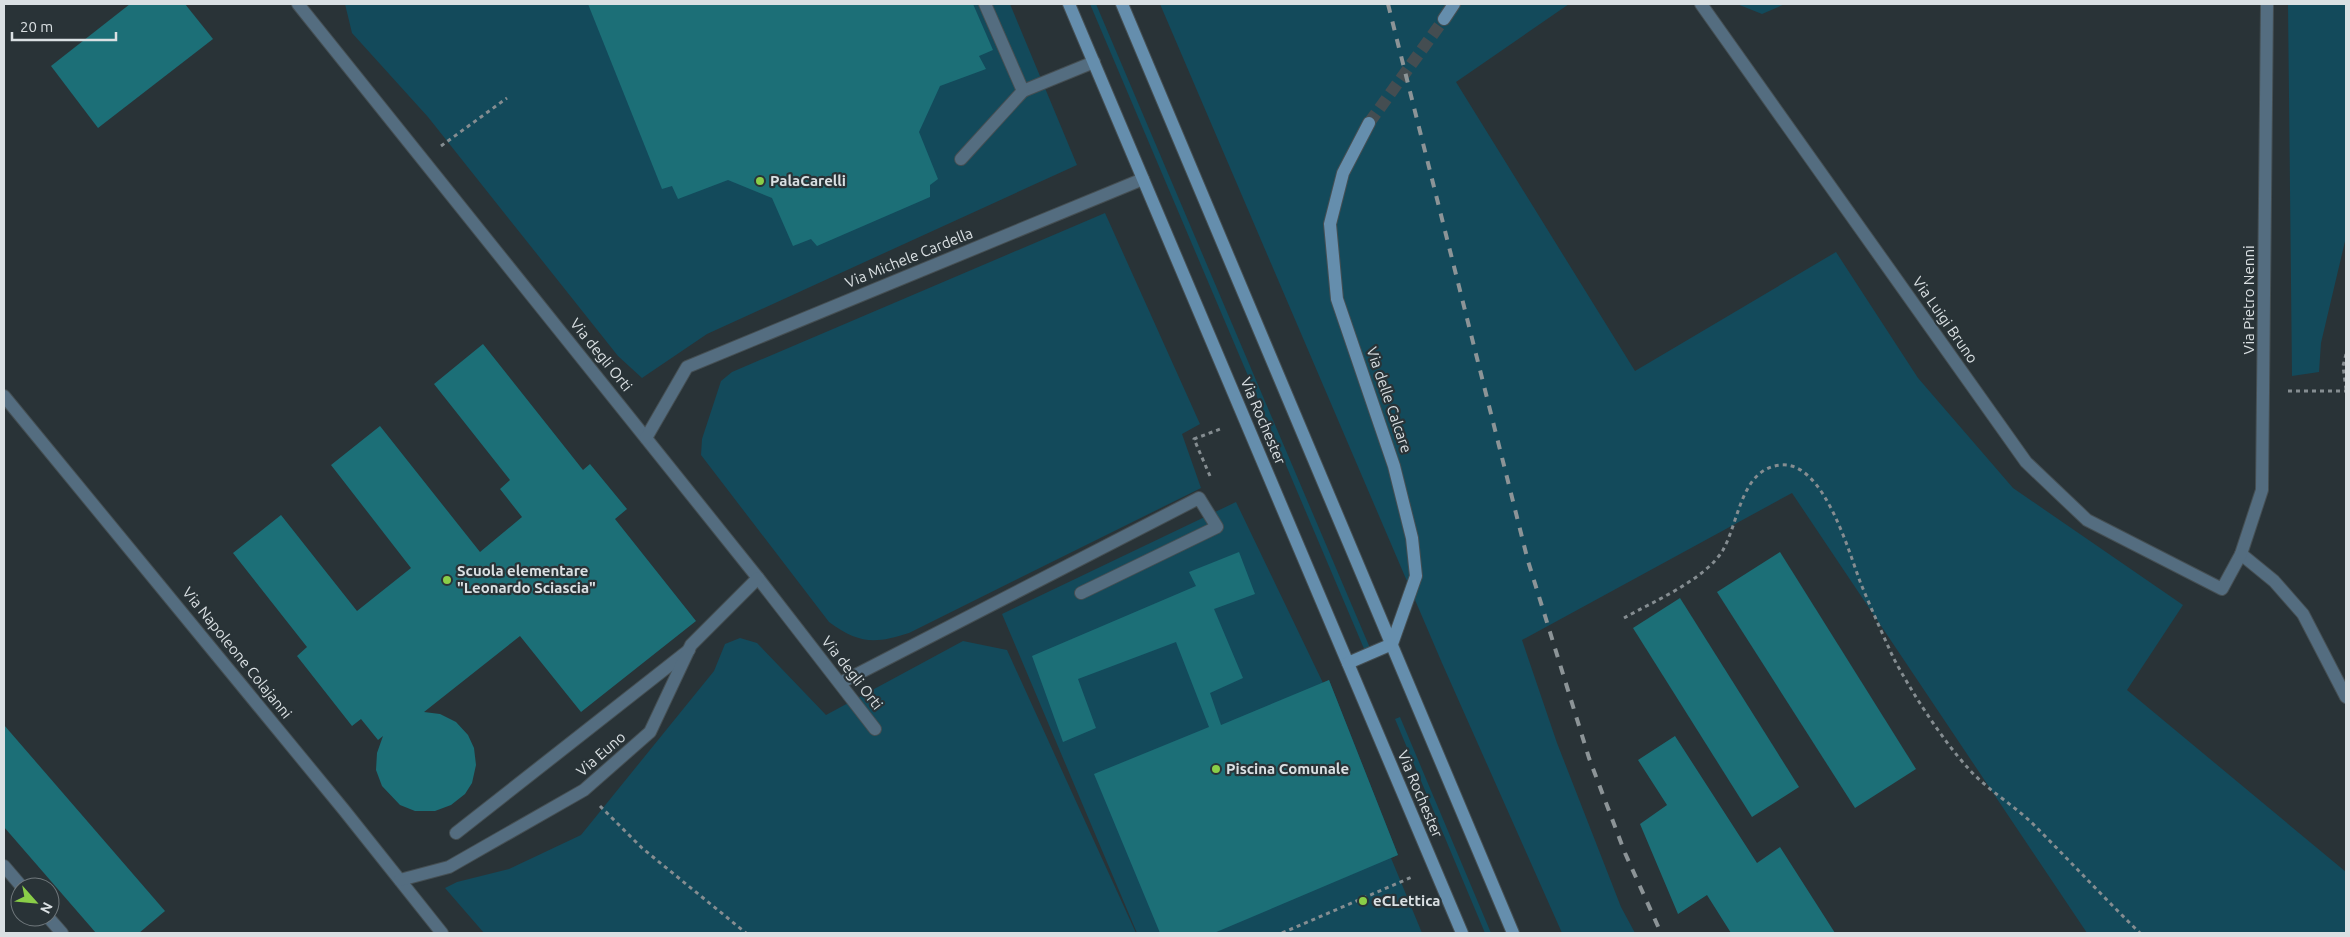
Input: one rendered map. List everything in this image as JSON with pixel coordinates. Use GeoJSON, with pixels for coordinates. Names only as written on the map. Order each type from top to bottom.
{"type":"FeatureCollection","features":[{"type":"Feature","properties":{"kind":"main road","name":"Via Rochester"},"geometry":{"type":"LineString","coordinates":[[1069,4],[1462,933]]}},
{"type":"Feature","properties":{"kind":"main road","name":"Via Rochester"},"geometry":{"type":"LineString","coordinates":[[1122,4],[1513,933]]}},
{"type":"Feature","properties":{"kind":"main road"},"geometry":{"type":"LineString","coordinates":[[1444,19],[1454,4]]}},
{"type":"Feature","properties":{"kind":"main road","name":"Via delle Calcare"},"geometry":{"type":"LineString","coordinates":[[1369,123],[1343,173],[1330,224],[1337,299],[1394,466],[1412,538],[1416,576],[1392,644]]}},
{"type":"Feature","properties":{"kind":"main road"},"geometry":{"type":"LineString","coordinates":[[1348,663],[1392,644]]}},
{"type":"Feature","properties":{"kind":"street","name":"Via degli Orti"},"geometry":{"type":"LineString","coordinates":[[298,4],[424,159],[876,729]]}},
{"type":"Feature","properties":{"kind":"street"},"geometry":{"type":"LineString","coordinates":[[985,4],[1023,91]]}},
{"type":"Feature","properties":{"kind":"street","name":"Via Luigi Bruno"},"geometry":{"type":"LineString","coordinates":[[1701,4],[2026,462],[2087,520],[2222,589]]}},
{"type":"Feature","properties":{"kind":"street","name":"Via Pietro Nenni"},"geometry":{"type":"LineString","coordinates":[[2222,589],[2241,554],[2262,490],[2265,391],[2267,4]]}},
{"type":"Feature","properties":{"kind":"street"},"geometry":{"type":"LineString","coordinates":[[960,159],[1023,91],[1094,62]]}},
{"type":"Feature","properties":{"kind":"street","name":"Via Michele Cardella"},"geometry":{"type":"LineString","coordinates":[[646,438],[687,367],[1143,179]]}},
{"type":"Feature","properties":{"kind":"street","name":"Via Napoleone Colajanni"},"geometry":{"type":"LineString","coordinates":[[4,396],[442,933]]}},
{"type":"Feature","properties":{"kind":"street"},"geometry":{"type":"LineString","coordinates":[[840,683],[1199,498],[1217,527],[1081,593]]}},
{"type":"Feature","properties":{"kind":"street"},"geometry":{"type":"LineString","coordinates":[[2241,554],[2274,581],[2303,614],[2346,697]]}},
{"type":"Feature","properties":{"kind":"street","name":"Via Euno"},"geometry":{"type":"LineString","coordinates":[[400,880],[449,867],[584,790],[650,732],[691,645],[758,578]]}},
{"type":"Feature","properties":{"kind":"street"},"geometry":{"type":"LineString","coordinates":[[456,833],[689,650]]}},
{"type":"Feature","properties":{"kind":"street"},"geometry":{"type":"LineString","coordinates":[[4,866],[13,877]]}},
{"type":"Feature","properties":{"kind":"path"},"geometry":{"type":"LineString","coordinates":[[424,159],[507,98]]}},
{"type":"Feature","properties":{"kind":"path"},"geometry":{"type":"LineString","coordinates":[[2265,391],[2346,390],[2343,366],[2346,354]]}},
{"type":"Feature","properties":{"kind":"path"},"geometry":{"type":"LineString","coordinates":[[1199,498],[1216,490],[1194,439],[1245,419]]}},
{"type":"Feature","properties":{"kind":"path"},"geometry":{"type":"LineString","coordinates":[[1624,618],[1705,571],[1723,550],[1749,488],[1762,471],[1782,464],[1803,471],[1825,499],[1841,529],[1861,583],[1894,658],[1936,726],[1968,768],[2033,824],[2140,933]]}},
{"type":"Feature","properties":{"kind":"path"},"geometry":{"type":"LineString","coordinates":[[584,790],[642,848],[746,933]]}},
{"type":"Feature","properties":{"kind":"path"},"geometry":{"type":"LineString","coordinates":[[1282,933],[1390,886]]}},
{"type":"Feature","properties":{"kind":"shaded area","name":"PalaCarelli"},"geometry":{"type":"Polygon","coordinates":[[[345,4],[1010,4],[1077,165],[707,334],[642,378],[618,356],[428,117],[352,33],[345,4]]]}},
{"type":"Feature","properties":{"kind":"shaded area"},"geometry":{"type":"Polygon","coordinates":[[[1090,4],[1096,4],[1370,648],[1365,651],[1090,4]]]}},
{"type":"Feature","properties":{"kind":"shaded area"},"geometry":{"type":"Polygon","coordinates":[[[1160,4],[1569,4],[1456,82],[1635,371],[1836,252],[1918,378],[2013,488],[2183,605],[2127,690],[2346,872],[2346,933],[2087,933],[1792,493],[1522,640],[1557,743],[1621,907],[1635,933],[1562,933],[1442,663],[1160,4]]]}},
{"type":"Feature","properties":{"kind":"shaded area"},"geometry":{"type":"Polygon","coordinates":[[[1737,4],[1785,4],[1762,14],[1737,4]]]}},
{"type":"Feature","properties":{"kind":"shaded area"},"geometry":{"type":"Polygon","coordinates":[[[2288,4],[2346,4],[2346,237],[2321,343],[2319,372],[2292,376],[2288,4]]]}},
{"type":"Feature","properties":{"kind":"shaded area"},"geometry":{"type":"Polygon","coordinates":[[[1105,213],[1200,424],[1182,434],[1201,488],[909,633],[877,640],[868,640],[849,635],[829,622],[701,455],[702,439],[721,381],[732,372],[1105,213]]]}},
{"type":"Feature","properties":{"kind":"shaded area","name":"Piscina Comunale"},"geometry":{"type":"Polygon","coordinates":[[[1236,502],[1323,683],[1329,680],[1398,855],[1391,858],[1422,933],[1137,933],[1002,614],[1236,502]]]}},
{"type":"Feature","properties":{"kind":"shaded area"},"geometry":{"type":"Polygon","coordinates":[[[740,638],[757,643],[826,715],[963,641],[1007,650],[1136,933],[484,933],[445,888],[457,882],[509,869],[581,835],[714,671],[725,644],[740,638]]]}},
{"type":"Feature","properties":{"kind":"shaded area"},"geometry":{"type":"Polygon","coordinates":[[[1400,717],[1491,933],[1485,933],[1395,719],[1400,717]]]}},
{"type":"Feature","properties":{"kind":"building"},"geometry":{"type":"Polygon","coordinates":[[[130,4],[185,4],[213,39],[98,128],[51,66],[130,4]]]}},
{"type":"Feature","properties":{"kind":"building"},"geometry":{"type":"Polygon","coordinates":[[[588,4],[973,4],[993,50],[979,56],[986,69],[940,86],[919,132],[938,179],[930,185],[930,197],[817,246],[811,239],[793,246],[772,198],[728,180],[678,199],[672,186],[662,189],[588,4]]]}},
{"type":"Feature","properties":{"kind":"building","name":"Scuola elementare \"Leonardo Sciascia\""},"geometry":{"type":"Polygon","coordinates":[[[483,344],[583,470],[590,464],[627,509],[615,519],[696,621],[581,712],[520,636],[424,712],[440,714],[456,722],[468,735],[474,748],[476,765],[472,783],[465,794],[451,805],[435,811],[415,811],[400,805],[382,786],[376,770],[377,753],[383,736],[378,740],[361,719],[352,726],[297,656],[307,647],[233,553],[281,515],[357,611],[411,568],[331,465],[380,426],[480,552],[522,517],[500,489],[510,480],[434,384],[483,344]]]}},
{"type":"Feature","properties":{"kind":"building","name":"Piscina Comunale"},"geometry":{"type":"Polygon","coordinates":[[[1239,552],[1255,594],[1214,609],[1243,678],[1210,693],[1221,725],[1329,680],[1398,855],[1214,933],[1160,933],[1094,774],[1209,727],[1176,642],[1078,679],[1096,728],[1063,742],[1032,656],[1196,586],[1189,572],[1239,552]]]}},
{"type":"Feature","properties":{"kind":"building"},"geometry":{"type":"Polygon","coordinates":[[[1780,552],[1916,769],[1855,808],[1717,592],[1780,552]]]}},
{"type":"Feature","properties":{"kind":"building"},"geometry":{"type":"Polygon","coordinates":[[[1680,598],[1799,787],[1752,817],[1633,628],[1680,598]]]}},
{"type":"Feature","properties":{"kind":"building"},"geometry":{"type":"Polygon","coordinates":[[[4,725],[165,911],[139,933],[96,933],[60,892],[60,877],[47,877],[4,827],[4,725]]]}},
{"type":"Feature","properties":{"kind":"building"},"geometry":{"type":"Polygon","coordinates":[[[1675,736],[1757,863],[1780,847],[1835,933],[1731,933],[1707,895],[1678,914],[1640,824],[1667,805],[1638,760],[1675,736]]]}},
{"type":"Feature","properties":{"kind":"tunnel"},"geometry":{"type":"LineString","coordinates":[[1369,123],[1444,19]]}},
{"type":"Feature","properties":{"kind":"railway"},"geometry":{"type":"LineString","coordinates":[[1388,4],[1528,561],[1589,758],[1625,853],[1661,933]]}},
{"type":"Feature","properties":{"kind":"place","name":"PalaCarelli"},"geometry":{"type":"Point","coordinates":[760,181]}},
{"type":"Feature","properties":{"kind":"place","name":"Scuola elementare \"Leonardo Sciascia\""},"geometry":{"type":"Point","coordinates":[447,580]}},
{"type":"Feature","properties":{"kind":"place","name":"Piscina Comunale"},"geometry":{"type":"Point","coordinates":[1216,769]}},
{"type":"Feature","properties":{"kind":"place","name":"eCLettica"},"geometry":{"type":"Point","coordinates":[1363,901]}}]}
